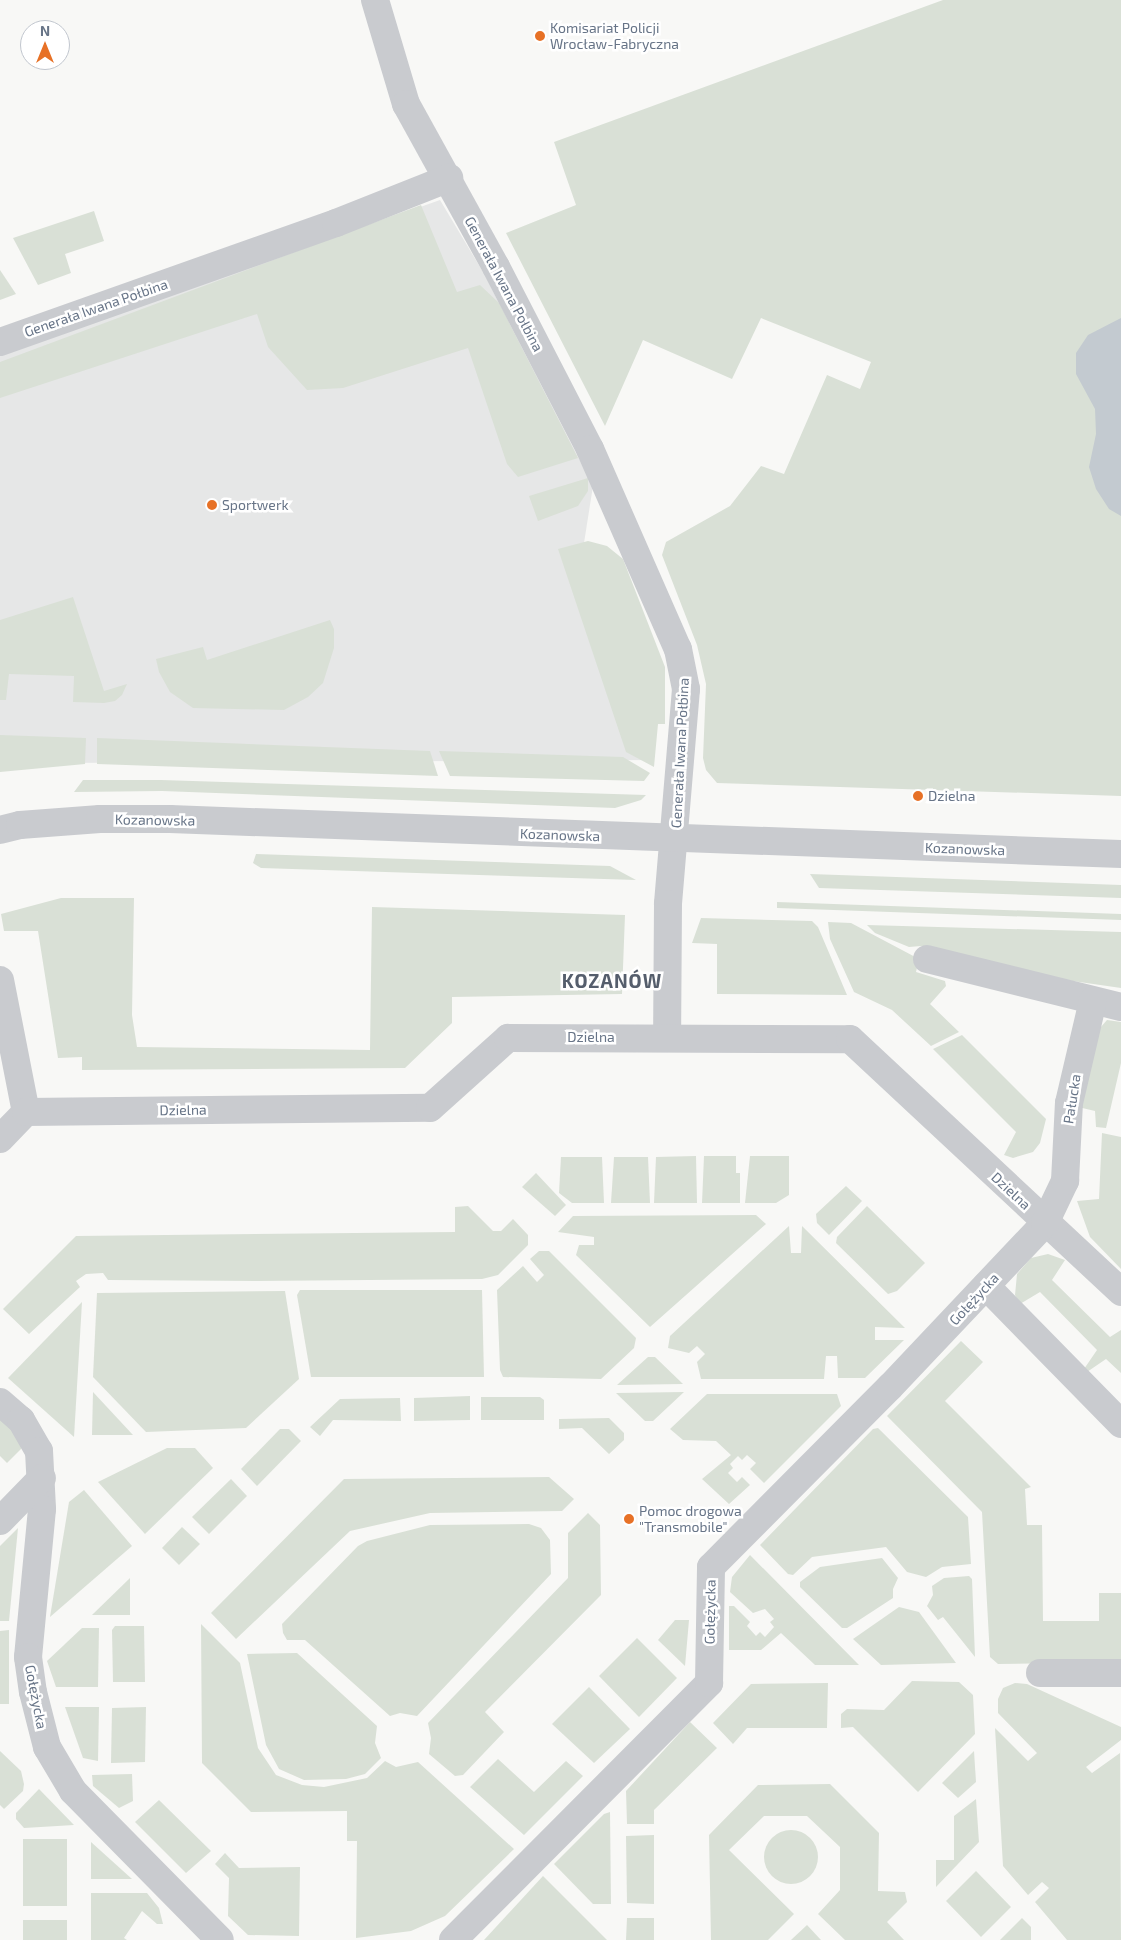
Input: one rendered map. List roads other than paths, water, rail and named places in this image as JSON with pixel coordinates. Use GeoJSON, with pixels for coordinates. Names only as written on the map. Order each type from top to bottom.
{"type":"FeatureCollection","features":[{"type":"Feature","properties":{"kind":"street"},"geometry":{"type":"LineString","coordinates":[[375,0],[406,104],[448,178]]}},
{"type":"Feature","properties":{"kind":"street","name":"Generała Iwana Połbina"},"geometry":{"type":"LineString","coordinates":[[0,342],[327,226],[448,178],[590,449],[678,649],[686,689],[675,840],[667,911],[666,1036]]}},
{"type":"Feature","properties":{"kind":"street","name":"Kozanowska"},"geometry":{"type":"LineString","coordinates":[[0,830],[20,824],[100,819],[170,820],[675,840],[1121,854]]}},
{"type":"Feature","properties":{"kind":"street"},"geometry":{"type":"LineString","coordinates":[[927,959],[1121,1007]]}},
{"type":"Feature","properties":{"kind":"street"},"geometry":{"type":"LineString","coordinates":[[0,980],[26,1112],[0,1139]]}},
{"type":"Feature","properties":{"kind":"street","name":"Pałucka"},"geometry":{"type":"LineString","coordinates":[[1044,1223],[1065,1181],[1069,1103],[1093,1001]]}},
{"type":"Feature","properties":{"kind":"street","name":"Dzielna"},"geometry":{"type":"LineString","coordinates":[[26,1112],[430,1108],[508,1038],[666,1036],[850,1039],[1044,1223],[1121,1292]]}},
{"type":"Feature","properties":{"kind":"street","name":"Gołężycka"},"geometry":{"type":"LineString","coordinates":[[453,1940],[709,1683],[711,1567],[986,1286],[1044,1223]]}},
{"type":"Feature","properties":{"kind":"street"},"geometry":{"type":"LineString","coordinates":[[986,1286],[1121,1424]]}},
{"type":"Feature","properties":{"kind":"street","name":"Gołężycka"},"geometry":{"type":"LineString","coordinates":[[0,1402],[33,1435],[40,1451],[42,1478],[28,1657],[33,1692],[47,1748],[73,1791],[213,1938]]}},
{"type":"Feature","properties":{"kind":"street"},"geometry":{"type":"LineString","coordinates":[[0,1521],[42,1478]]}},
{"type":"Feature","properties":{"kind":"street"},"geometry":{"type":"LineString","coordinates":[[1040,1673],[1121,1672]]}},
{"type":"Feature","properties":{"kind":"place","name":"Komisariat Policji Wrocław-Fabryczna"},"geometry":{"type":"Point","coordinates":[540,36]}},
{"type":"Feature","properties":{"kind":"place","name":"Sportwerk"},"geometry":{"type":"Point","coordinates":[212,505]}},
{"type":"Feature","properties":{"kind":"place","name":"Dzielna"},"geometry":{"type":"Point","coordinates":[918,796]}},
{"type":"Feature","properties":{"kind":"place","name":"Pomoc drogowa \"Transmobile\""},"geometry":{"type":"Point","coordinates":[629,1519]}},
{"type":"Feature","properties":{"kind":"district","name":"KOZANÓW"},"geometry":{"type":"Point","coordinates":[612,981]}}]}
